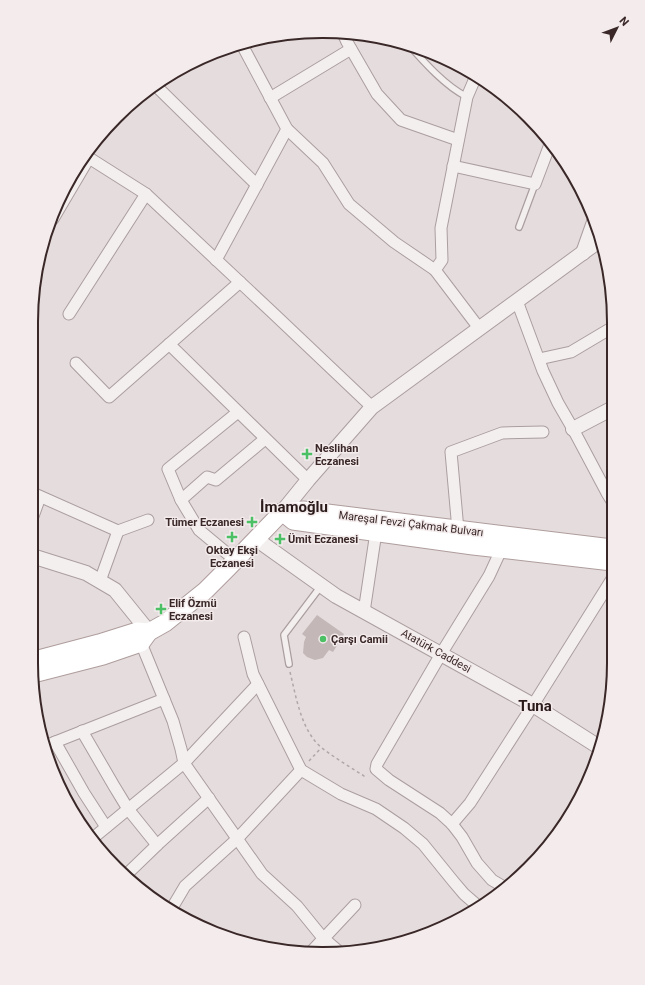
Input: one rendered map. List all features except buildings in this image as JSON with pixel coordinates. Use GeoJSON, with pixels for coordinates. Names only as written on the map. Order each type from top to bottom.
{"type":"FeatureCollection","features":[{"type":"Feature","properties":{"kind":"main road","name":"Mareşal Fevzi Çakmak Bulvarı"},"geometry":{"type":"LineString","coordinates":[[282,512],[303,510],[607,547]]}},
{"type":"Feature","properties":{"kind":"main road","name":"Mareşal Fevzi Çakmak Bulvarı"},"geometry":{"type":"LineString","coordinates":[[282,512],[293,521],[501,550],[607,561]]}},
{"type":"Feature","properties":{"kind":"main road"},"geometry":{"type":"LineString","coordinates":[[39,673],[103,656],[145,638],[205,591],[282,512]]}},
{"type":"Feature","properties":{"kind":"main road"},"geometry":{"type":"LineString","coordinates":[[38,659],[137,631],[145,638]]}},
{"type":"Feature","properties":{"kind":"street"},"geometry":{"type":"LineString","coordinates":[[346,39],[377,94],[401,120],[458,140]]}},
{"type":"Feature","properties":{"kind":"street"},"geometry":{"type":"LineString","coordinates":[[244,49],[287,129],[323,163],[349,204],[394,242],[435,270],[479,328]]}},
{"type":"Feature","properties":{"kind":"street"},"geometry":{"type":"LineString","coordinates":[[270,98],[351,49]]}},
{"type":"Feature","properties":{"kind":"street"},"geometry":{"type":"LineString","coordinates":[[435,270],[442,260],[441,228],[467,97],[474,81]]}},
{"type":"Feature","properties":{"kind":"street"},"geometry":{"type":"LineString","coordinates":[[159,89],[257,185]]}},
{"type":"Feature","properties":{"kind":"street"},"geometry":{"type":"LineString","coordinates":[[216,260],[287,129]]}},
{"type":"Feature","properties":{"kind":"street"},"geometry":{"type":"LineString","coordinates":[[453,166],[535,184],[548,149]]}},
{"type":"Feature","properties":{"kind":"street"},"geometry":{"type":"LineString","coordinates":[[90,158],[146,194],[372,407]]}},
{"type":"Feature","properties":{"kind":"street"},"geometry":{"type":"LineString","coordinates":[[69,314],[146,194]]}},
{"type":"Feature","properties":{"kind":"street"},"geometry":{"type":"LineString","coordinates":[[583,253],[591,229]]}},
{"type":"Feature","properties":{"kind":"street"},"geometry":{"type":"LineString","coordinates":[[282,512],[372,407],[596,244]]}},
{"type":"Feature","properties":{"kind":"street"},"geometry":{"type":"LineString","coordinates":[[76,363],[109,397],[240,282]]}},
{"type":"Feature","properties":{"kind":"street"},"geometry":{"type":"LineString","coordinates":[[517,301],[539,359],[558,403],[607,493]]}},
{"type":"Feature","properties":{"kind":"street"},"geometry":{"type":"LineString","coordinates":[[539,359],[571,352],[607,331]]}},
{"type":"Feature","properties":{"kind":"street"},"geometry":{"type":"LineString","coordinates":[[169,344],[308,480]]}},
{"type":"Feature","properties":{"kind":"street"},"geometry":{"type":"LineString","coordinates":[[573,429],[607,411]]}},
{"type":"Feature","properties":{"kind":"street"},"geometry":{"type":"LineString","coordinates":[[232,564],[199,530],[182,500],[168,469],[238,412]]}},
{"type":"Feature","properties":{"kind":"street"},"geometry":{"type":"LineString","coordinates":[[458,530],[451,452],[502,433],[543,432]]}},
{"type":"Feature","properties":{"kind":"street"},"geometry":{"type":"LineString","coordinates":[[182,500],[208,477],[216,480],[265,439]]}},
{"type":"Feature","properties":{"kind":"street"},"geometry":{"type":"LineString","coordinates":[[38,495],[118,531],[148,520]]}},
{"type":"Feature","properties":{"kind":"street"},"geometry":{"type":"LineString","coordinates":[[100,581],[118,531]]}},
{"type":"Feature","properties":{"kind":"street"},"geometry":{"type":"LineString","coordinates":[[364,612],[376,532]]}},
{"type":"Feature","properties":{"kind":"street","name":"Atatürk Caddesi"},"geometry":{"type":"LineString","coordinates":[[256,538],[336,596],[533,705],[595,744]]}},
{"type":"Feature","properties":{"kind":"street"},"geometry":{"type":"LineString","coordinates":[[500,885],[492,880],[477,863],[462,837],[452,824],[440,813],[389,780],[376,769],[377,764],[441,654],[489,576],[501,550]]}},
{"type":"Feature","properties":{"kind":"street"},"geometry":{"type":"LineString","coordinates":[[38,558],[86,573],[115,590],[145,638],[164,699],[173,721],[184,763],[262,874],[297,906],[323,938],[333,946]]}},
{"type":"Feature","properties":{"kind":"street"},"geometry":{"type":"LineString","coordinates":[[452,824],[470,802],[607,587]]}},
{"type":"Feature","properties":{"kind":"street"},"geometry":{"type":"LineString","coordinates":[[244,638],[253,674],[301,770],[341,794],[376,809],[404,828],[423,844],[464,894],[474,903]]}},
{"type":"Feature","properties":{"kind":"street"},"geometry":{"type":"LineString","coordinates":[[96,835],[184,763],[258,684]]}},
{"type":"Feature","properties":{"kind":"street"},"geometry":{"type":"LineString","coordinates":[[50,744],[164,699]]}},
{"type":"Feature","properties":{"kind":"street"},"geometry":{"type":"LineString","coordinates":[[82,731],[128,809],[157,845]]}},
{"type":"Feature","properties":{"kind":"street"},"geometry":{"type":"LineString","coordinates":[[50,745],[106,827]]}},
{"type":"Feature","properties":{"kind":"street"},"geometry":{"type":"LineString","coordinates":[[174,905],[185,886],[237,839],[301,770]]}},
{"type":"Feature","properties":{"kind":"street"},"geometry":{"type":"LineString","coordinates":[[130,871],[209,798]]}},
{"type":"Feature","properties":{"kind":"street"},"geometry":{"type":"LineString","coordinates":[[316,947],[355,905]]}},
{"type":"Feature","properties":{"kind":"lane"},"geometry":{"type":"LineString","coordinates":[[418,55],[447,85],[467,97]]}},
{"type":"Feature","properties":{"kind":"lane"},"geometry":{"type":"LineString","coordinates":[[519,227],[535,184]]}},
{"type":"Feature","properties":{"kind":"lane"},"geometry":{"type":"LineString","coordinates":[[289,664],[284,635],[321,585]]}},
{"type":"Feature","properties":{"kind":"path"},"geometry":{"type":"LineString","coordinates":[[289,664],[304,723],[313,739],[321,748],[364,776],[376,769]]}},
{"type":"Feature","properties":{"kind":"path"},"geometry":{"type":"LineString","coordinates":[[301,770],[321,748]]}},
{"type":"Feature","properties":{"kind":"place","name":"Neslihan Eczanesi"},"geometry":{"type":"Point","coordinates":[307,454]}},
{"type":"Feature","properties":{"kind":"place","name":"Tümer Eczanesi"},"geometry":{"type":"Point","coordinates":[252,522]}},
{"type":"Feature","properties":{"kind":"place","name":"Oktay Ekşi Eczanesi"},"geometry":{"type":"Point","coordinates":[232,537]}},
{"type":"Feature","properties":{"kind":"place","name":"Ümit Eczanesi"},"geometry":{"type":"Point","coordinates":[280,539]}},
{"type":"Feature","properties":{"kind":"place","name":"Elif Özmü Eczanesi"},"geometry":{"type":"Point","coordinates":[161,609]}},
{"type":"Feature","properties":{"kind":"place","name":"Çarşı Camii"},"geometry":{"type":"Point","coordinates":[323,639]}},
{"type":"Feature","properties":{"kind":"district","name":"İmamoğlu"},"geometry":{"type":"Point","coordinates":[294,507]}},
{"type":"Feature","properties":{"kind":"district","name":"Tuna"},"geometry":{"type":"Point","coordinates":[535,706]}}]}
